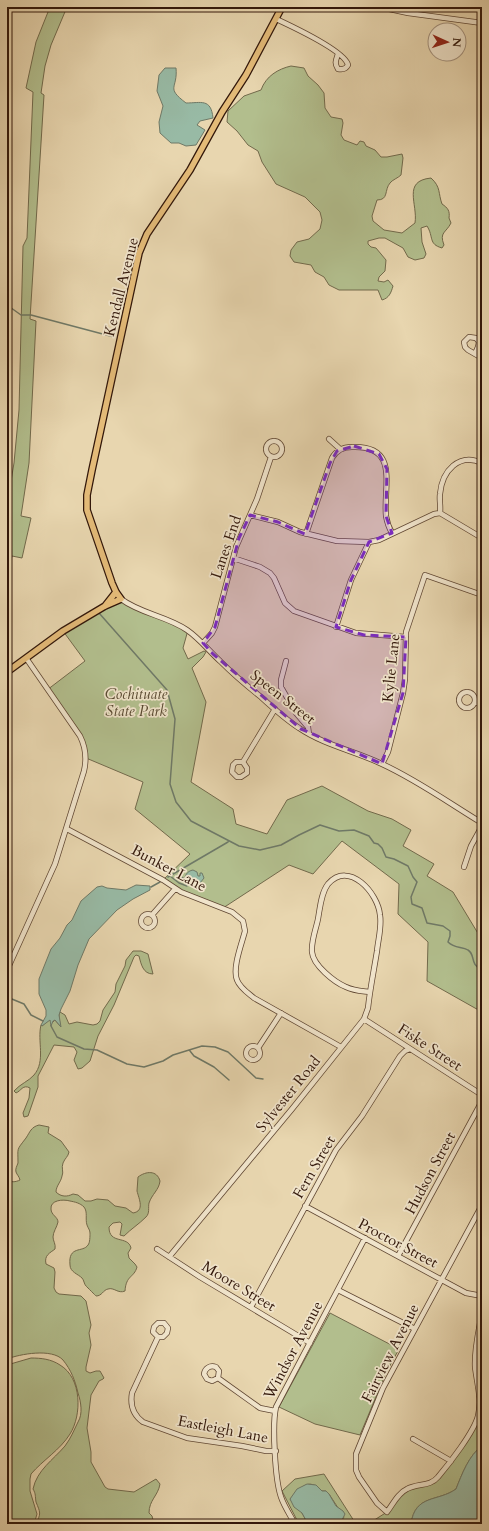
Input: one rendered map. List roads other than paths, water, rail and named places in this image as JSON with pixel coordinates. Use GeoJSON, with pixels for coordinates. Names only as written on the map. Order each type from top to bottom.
{"type":"FeatureCollection","features":[{"type":"Feature","properties":{"kind":"main road","name":"Kendall Avenue"},"geometry":{"type":"LineString","coordinates":[[121,599],[116,592],[88,518],[86,502],[139,253],[147,234],[190,170],[222,112],[246,76],[282,7]]}},
{"type":"Feature","properties":{"kind":"main road"},"geometry":{"type":"LineString","coordinates":[[105,606],[116,592]]}},
{"type":"Feature","properties":{"kind":"main road"},"geometry":{"type":"LineString","coordinates":[[7,672],[63,631],[105,606],[121,599]]}},
{"type":"Feature","properties":{"kind":"street"},"geometry":{"type":"LineString","coordinates":[[380,7],[482,23]]}},
{"type":"Feature","properties":{"kind":"street"},"geometry":{"type":"LineString","coordinates":[[276,19],[333,49],[338,54]]}},
{"type":"Feature","properties":{"kind":"street"},"geometry":{"type":"LineString","coordinates":[[475,354],[482,358]]}},
{"type":"Feature","properties":{"kind":"street"},"geometry":{"type":"LineString","coordinates":[[329,439],[340,449]]}},
{"type":"Feature","properties":{"kind":"street"},"geometry":{"type":"LineString","coordinates":[[306,534],[334,454],[340,449],[348,447],[362,447],[375,451],[383,458],[387,469],[386,516],[392,533]]}},
{"type":"Feature","properties":{"kind":"street","name":"Lanes End"},"geometry":{"type":"LineString","coordinates":[[203,643],[212,633],[217,620],[239,538],[250,515],[272,457]]}},
{"type":"Feature","properties":{"kind":"street"},"geometry":{"type":"LineString","coordinates":[[440,513],[440,490],[450,468],[457,462],[465,459],[482,463]]}},
{"type":"Feature","properties":{"kind":"street"},"geometry":{"type":"LineString","coordinates":[[250,515],[284,524],[293,530],[306,534],[338,541],[369,542],[379,540],[434,514],[440,513],[482,538]]}},
{"type":"Feature","properties":{"kind":"street"},"geometry":{"type":"LineString","coordinates":[[336,627],[351,580],[369,542]]}},
{"type":"Feature","properties":{"kind":"street"},"geometry":{"type":"LineString","coordinates":[[233,558],[260,567],[270,573],[274,578],[284,603],[300,614],[364,635],[406,637]]}},
{"type":"Feature","properties":{"kind":"street","name":"Kylie Lane"},"geometry":{"type":"LineString","coordinates":[[382,764],[388,752],[403,693],[406,671],[406,637],[425,575],[482,595]]}},
{"type":"Feature","properties":{"kind":"street","name":"Speen Street"},"geometry":{"type":"LineString","coordinates":[[121,599],[132,606],[183,627],[203,643],[226,667],[292,723],[310,734],[382,764],[482,823]]}},
{"type":"Feature","properties":{"kind":"street"},"geometry":{"type":"LineString","coordinates":[[7,970],[51,874],[67,828],[85,764],[84,747],[76,730],[26,658]]}},
{"type":"Feature","properties":{"kind":"street"},"geometry":{"type":"LineString","coordinates":[[286,661],[281,680],[281,687],[296,712],[308,727],[310,734]]}},
{"type":"Feature","properties":{"kind":"street"},"geometry":{"type":"LineString","coordinates":[[475,702],[482,704]]}},
{"type":"Feature","properties":{"kind":"street"},"geometry":{"type":"LineString","coordinates":[[243,762],[275,710]]}},
{"type":"Feature","properties":{"kind":"street"},"geometry":{"type":"LineString","coordinates":[[464,867],[471,846],[482,826]]}},
{"type":"Feature","properties":{"kind":"street","name":"Bunker Lane"},"geometry":{"type":"LineString","coordinates":[[67,828],[163,880],[175,889],[228,910],[240,917],[245,926],[245,931],[237,961],[237,980],[243,989],[254,998],[341,1047]]}},
{"type":"Feature","properties":{"kind":"street","name":"Sylvester Road"},"geometry":{"type":"LineString","coordinates":[[169,1257],[286,1117],[364,1018],[368,1008],[380,924],[379,909],[373,897],[362,882],[346,876],[339,877],[329,884],[322,899],[312,945],[313,956],[318,966],[341,985],[353,990],[370,992]]}},
{"type":"Feature","properties":{"kind":"street"},"geometry":{"type":"LineString","coordinates":[[152,915],[175,889]]}},
{"type":"Feature","properties":{"kind":"street"},"geometry":{"type":"LineString","coordinates":[[258,1048],[281,1013]]}},
{"type":"Feature","properties":{"kind":"street","name":"Fiske Street"},"geometry":{"type":"LineString","coordinates":[[364,1018],[482,1095]]}},
{"type":"Feature","properties":{"kind":"street","name":"Fern Street"},"geometry":{"type":"LineString","coordinates":[[251,1308],[338,1146],[362,1116],[400,1056],[405,1051],[410,1049]]}},
{"type":"Feature","properties":{"kind":"street","name":"Hudson Street"},"geometry":{"type":"LineString","coordinates":[[398,1256],[482,1101]]}},
{"type":"Feature","properties":{"kind":"street","name":"Fairview Avenue"},"geometry":{"type":"LineString","coordinates":[[451,1461],[433,1482],[406,1489],[396,1499],[387,1512],[377,1503],[359,1477],[356,1470],[356,1454],[383,1388],[482,1205]]}},
{"type":"Feature","properties":{"kind":"street","name":"Proctor Street"},"geometry":{"type":"LineString","coordinates":[[305,1206],[466,1293],[482,1296]]}},
{"type":"Feature","properties":{"kind":"street","name":"Windsor Avenue"},"geometry":{"type":"LineString","coordinates":[[295,1524],[283,1503],[280,1493],[276,1451],[275,1412],[279,1399],[365,1238]]}},
{"type":"Feature","properties":{"kind":"street","name":"Moore Street"},"geometry":{"type":"LineString","coordinates":[[157,1249],[310,1343]]}},
{"type":"Feature","properties":{"kind":"street"},"geometry":{"type":"LineString","coordinates":[[338,1290],[415,1329]]}},
{"type":"Feature","properties":{"kind":"street"},"geometry":{"type":"LineString","coordinates":[[413,1439],[451,1461],[473,1428],[478,1417],[480,1395],[475,1361],[482,1312]]}},
{"type":"Feature","properties":{"kind":"street","name":"Eastleigh Lane"},"geometry":{"type":"LineString","coordinates":[[158,1337],[132,1393],[132,1407],[138,1418],[143,1422],[187,1438],[266,1451],[276,1451]]}},
{"type":"Feature","properties":{"kind":"street"},"geometry":{"type":"LineString","coordinates":[[218,1378],[260,1408],[275,1412]]}},
{"type":"Feature","properties":{"kind":"waterway"},"geometry":{"type":"LineString","coordinates":[[7,305],[21,315],[31,315],[114,337]]}},
{"type":"Feature","properties":{"kind":"waterway"},"geometry":{"type":"LineString","coordinates":[[99,613],[167,690],[175,719],[170,784],[176,802],[191,821],[239,846],[260,850],[281,845],[320,825],[339,831],[354,830],[369,836],[374,843],[378,844],[382,848],[386,857],[408,866],[417,882],[411,897],[412,904],[422,908],[427,923],[443,926],[450,931],[448,942],[453,946],[468,950],[472,954],[475,965],[482,970]]}},
{"type":"Feature","properties":{"kind":"waterway"},"geometry":{"type":"LineString","coordinates":[[168,877],[228,842]]}},
{"type":"Feature","properties":{"kind":"waterway"},"geometry":{"type":"LineString","coordinates":[[181,871],[179,876],[185,879]]}},
{"type":"Feature","properties":{"kind":"waterway"},"geometry":{"type":"LineString","coordinates":[[170,876],[179,883],[187,886],[188,884]]}},
{"type":"Feature","properties":{"kind":"waterway"},"geometry":{"type":"LineString","coordinates":[[151,887],[160,882]]}},
{"type":"Feature","properties":{"kind":"waterway"},"geometry":{"type":"LineString","coordinates":[[7,997],[24,1004],[31,1015],[43,1021]]}},
{"type":"Feature","properties":{"kind":"waterway"},"geometry":{"type":"LineString","coordinates":[[51,1026],[57,1037],[84,1049],[97,1050],[127,1064],[144,1067],[163,1061],[173,1055],[202,1046],[215,1047],[228,1052],[256,1078],[263,1079]]}},
{"type":"Feature","properties":{"kind":"waterway"},"geometry":{"type":"LineString","coordinates":[[190,1051],[194,1056],[214,1067],[229,1080]]}},
{"type":"Feature","properties":{"kind":"park label","name":"Cochituate State Park"},"geometry":{"type":"Point","coordinates":[136,702]}}]}
